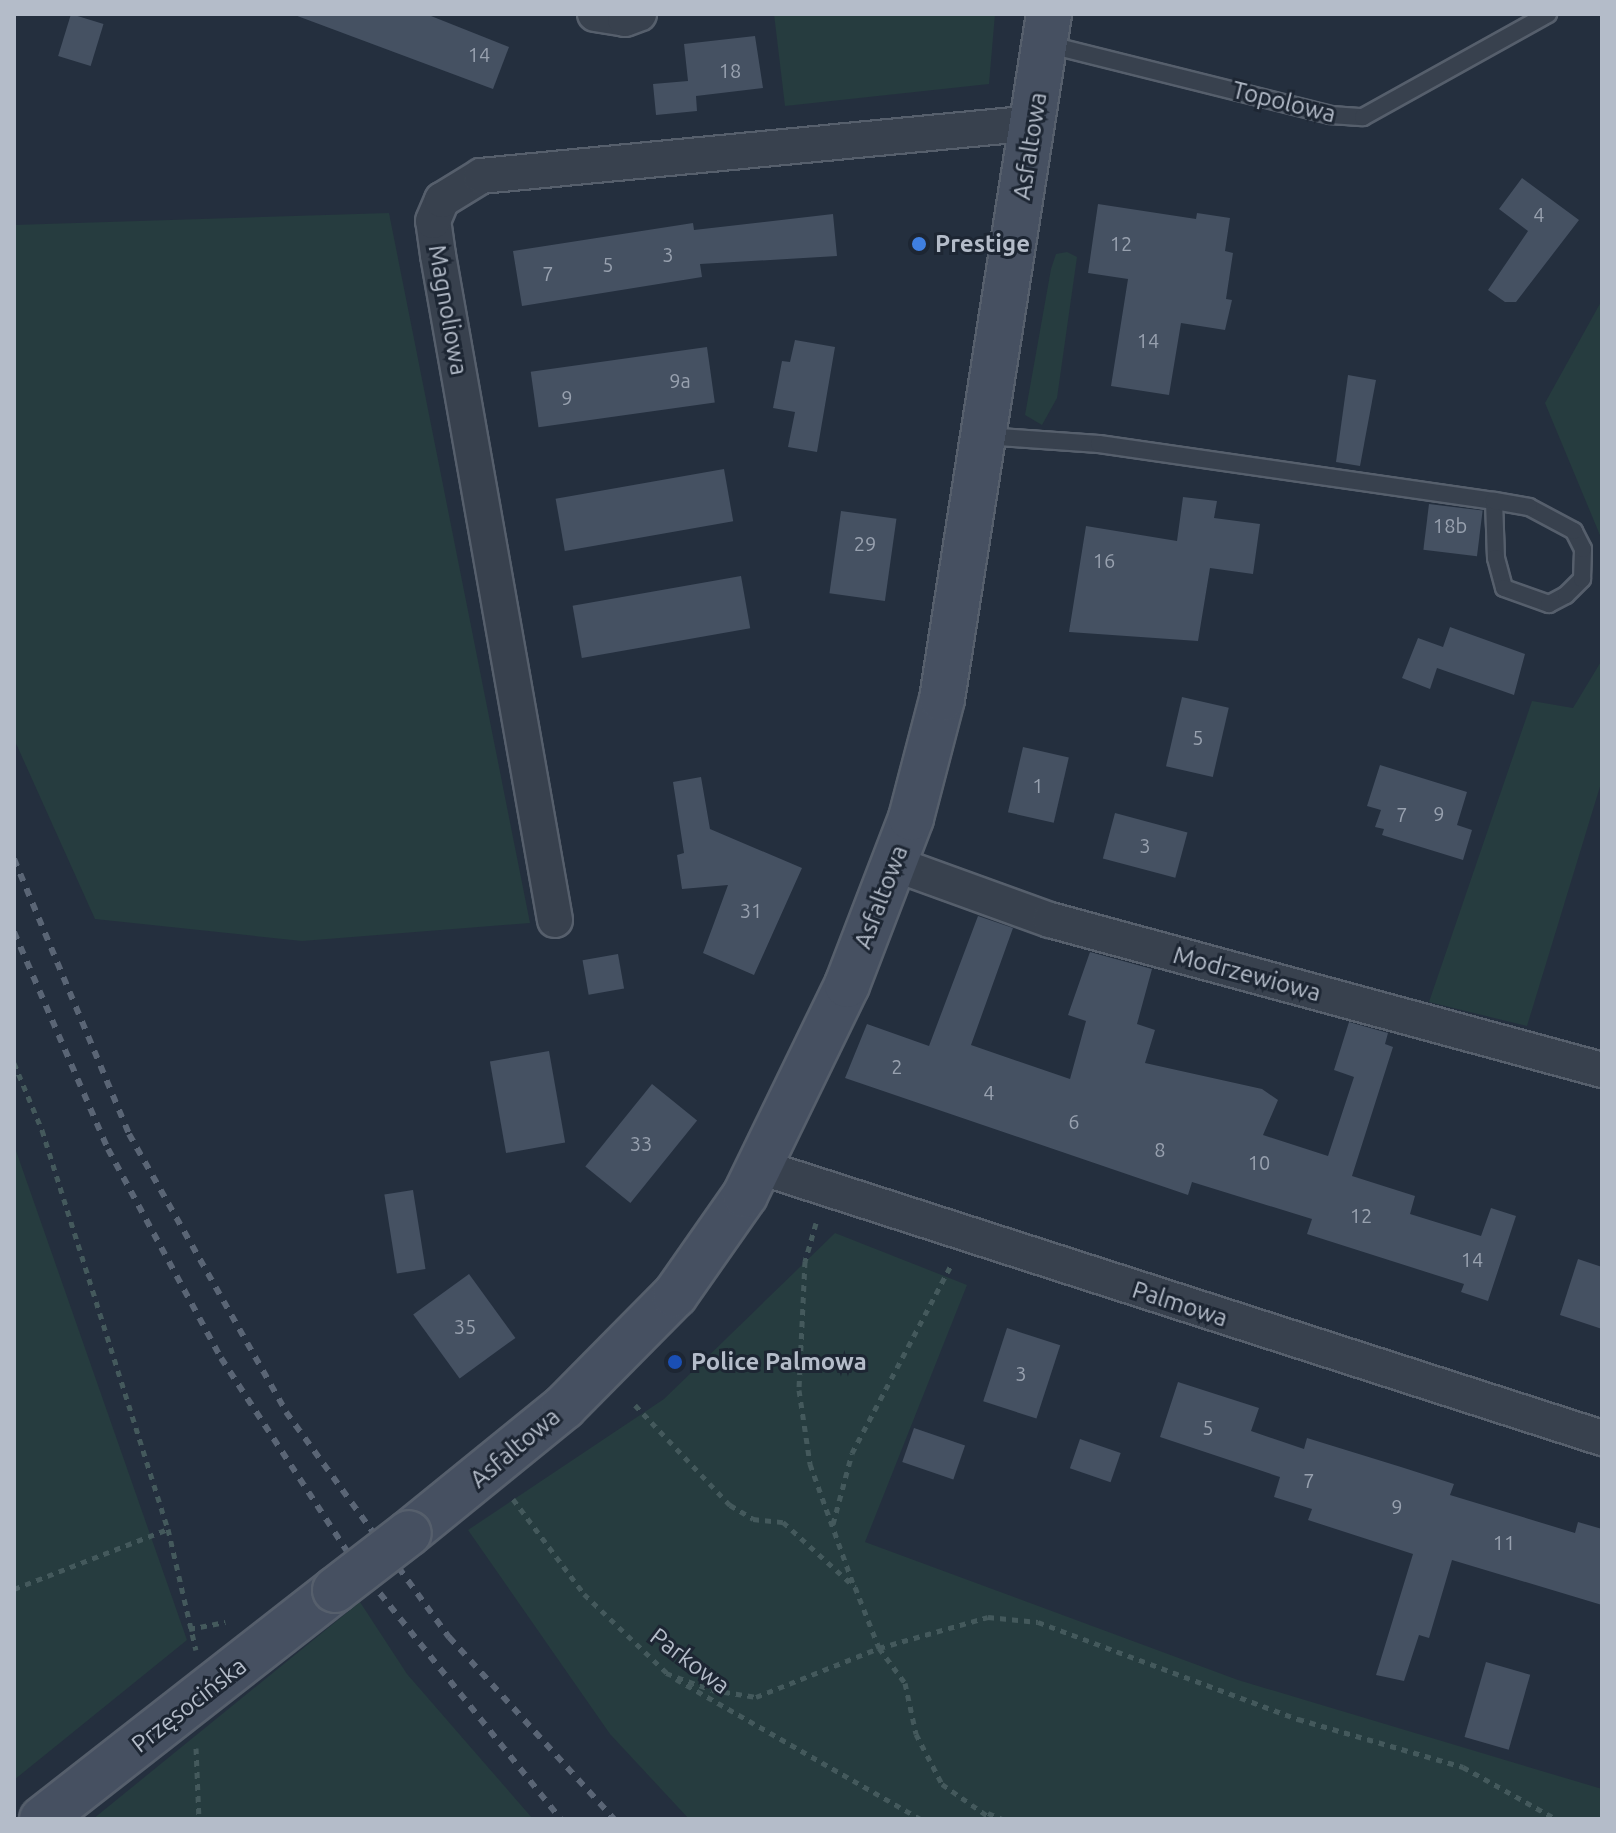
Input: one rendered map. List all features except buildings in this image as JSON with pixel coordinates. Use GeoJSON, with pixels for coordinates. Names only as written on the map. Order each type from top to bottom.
{"type":"FeatureCollection","features":[{"type":"Feature","properties":{"kind":"street"},"geometry":{"type":"LineString","coordinates":[[595,14],[625,19],[639,14]]}},
{"type":"Feature","properties":{"kind":"street","name":"Asfaltowa"},"geometry":{"type":"LineString","coordinates":[[335,1590],[489,1470],[636,1340],[713,1245],[760,1167],[847,985],[895,864],[940,710],[1047,29]]}},
{"type":"Feature","properties":{"kind":"street","name":"Magnoliowa"},"geometry":{"type":"LineString","coordinates":[[555,920],[438,255],[433,221],[442,200],[481,176],[1034,123]]}},
{"type":"Feature","properties":{"kind":"street","name":"Modrzewiowa"},"geometry":{"type":"LineString","coordinates":[[895,864],[1050,920],[1602,1070]]}},
{"type":"Feature","properties":{"kind":"street","name":"Palmowa"},"geometry":{"type":"LineString","coordinates":[[760,1167],[1602,1438]]}},
{"type":"Feature","properties":{"kind":"street","name":"Przęsocińska"},"geometry":{"type":"LineString","coordinates":[[42,1819],[335,1590]]}},
{"type":"Feature","properties":{"kind":"lane","name":"Topolowa"},"geometry":{"type":"LineString","coordinates":[[1047,29],[1331,115],[1363,117],[1548,14]]}},
{"type":"Feature","properties":{"kind":"lane"},"geometry":{"type":"LineString","coordinates":[[984,435],[1099,444],[1494,501],[1529,507],[1574,531],[1583,549],[1582,579],[1566,595],[1549,604],[1504,588],[1496,558],[1494,501]]}},
{"type":"Feature","properties":{"kind":"path"},"geometry":{"type":"LineString","coordinates":[[14,1063],[42,1130],[168,1529],[193,1642],[217,1682]]}},
{"type":"Feature","properties":{"kind":"path"},"geometry":{"type":"LineString","coordinates":[[817,1217],[805,1261],[799,1390],[810,1464],[879,1648],[905,1683],[916,1734],[942,1784],[1002,1819]]}},
{"type":"Feature","properties":{"kind":"path"},"geometry":{"type":"LineString","coordinates":[[832,1525],[852,1453],[954,1261]]}},
{"type":"Feature","properties":{"kind":"path"},"geometry":{"type":"LineString","coordinates":[[635,1405],[730,1505],[753,1519],[783,1522],[855,1587]]}},
{"type":"Feature","properties":{"kind":"path","name":"Parkowa"},"geometry":{"type":"LineString","coordinates":[[489,1470],[584,1594],[666,1673],[741,1721],[823,1759],[920,1819]]}},
{"type":"Feature","properties":{"kind":"path"},"geometry":{"type":"LineString","coordinates":[[14,1589],[168,1529]]}},
{"type":"Feature","properties":{"kind":"path"},"geometry":{"type":"LineString","coordinates":[[666,1673],[712,1690],[756,1697],[879,1648],[988,1617],[1038,1622],[1298,1719],[1463,1767],[1556,1819]]}},
{"type":"Feature","properties":{"kind":"path"},"geometry":{"type":"LineString","coordinates":[[176,1714],[199,1760],[199,1819]]}},
{"type":"Feature","properties":{"kind":"path"},"geometry":{"type":"LineString","coordinates":[[984,1811],[992,1819]]}},
{"type":"Feature","properties":{"kind":"green space"},"geometry":{"type":"Polygon","coordinates":[[[774,14],[995,14],[989,84],[785,106],[774,14]]]}},
{"type":"Feature","properties":{"kind":"green space"},"geometry":{"type":"Polygon","coordinates":[[[389,213],[530,923],[302,941],[95,919],[14,739],[14,225],[389,213]]]}},
{"type":"Feature","properties":{"kind":"green space"},"geometry":{"type":"Polygon","coordinates":[[[1067,252],[1077,257],[1057,398],[1042,425],[1025,415],[1051,269],[1056,254],[1067,252]]]}},
{"type":"Feature","properties":{"kind":"green space"},"geometry":{"type":"Polygon","coordinates":[[[1602,300],[1602,540],[1545,403],[1602,300]]]}},
{"type":"Feature","properties":{"kind":"green space"},"geometry":{"type":"Polygon","coordinates":[[[1602,660],[1602,780],[1527,1026],[1429,1002],[1532,701],[1573,708],[1602,660]]]}},
{"type":"Feature","properties":{"kind":"green space"},"geometry":{"type":"Polygon","coordinates":[[[14,1145],[187,1640],[14,1780],[14,1145]]]}},
{"type":"Feature","properties":{"kind":"green space"},"geometry":{"type":"Polygon","coordinates":[[[835,1233],[967,1285],[865,1542],[1238,1680],[1602,1789],[1602,1819],[689,1819],[610,1734],[468,1530],[664,1399],[835,1233]]]}},
{"type":"Feature","properties":{"kind":"green space"},"geometry":{"type":"Polygon","coordinates":[[[360,1602],[407,1674],[533,1819],[93,1819],[360,1602]]]}},
{"type":"Feature","properties":{"kind":"railway"},"geometry":{"type":"LineString","coordinates":[[14,859],[129,1134],[286,1412],[449,1637],[614,1819]]}},
{"type":"Feature","properties":{"kind":"railway"},"geometry":{"type":"LineString","coordinates":[[14,932],[108,1149],[221,1358],[350,1556],[561,1819]]}},
{"type":"Feature","properties":{"kind":"place","name":"Prestige"},"geometry":{"type":"Point","coordinates":[919,244]}},
{"type":"Feature","properties":{"kind":"place","name":"Police Palmowa"},"geometry":{"type":"Point","coordinates":[675,1362]}}]}
